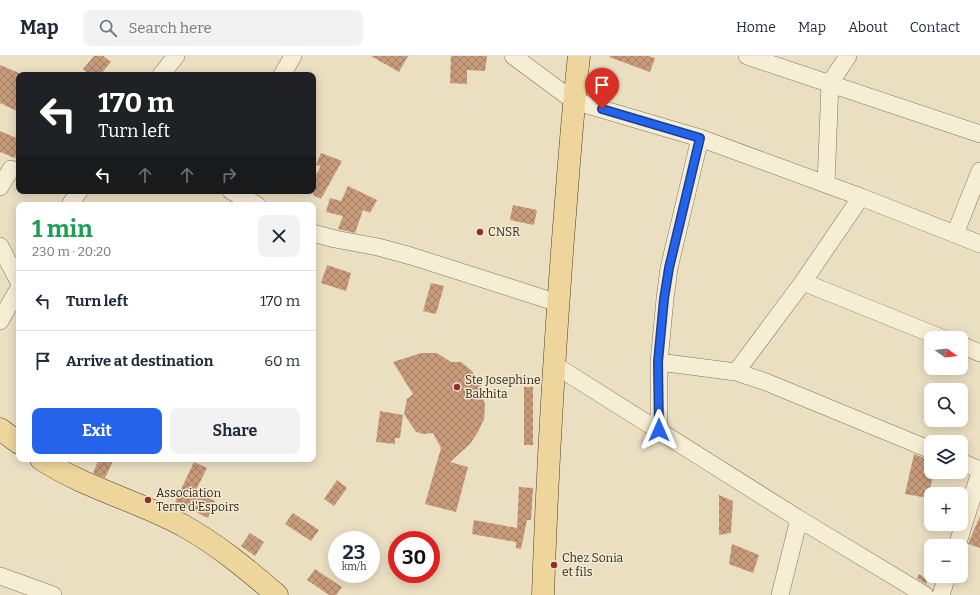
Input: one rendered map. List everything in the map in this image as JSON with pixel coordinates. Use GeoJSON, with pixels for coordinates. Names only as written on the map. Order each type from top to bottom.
{"type":"FeatureCollection","features":[{"type":"Feature","properties":{"kind":"main road"},"geometry":{"type":"LineString","coordinates":[[543,595],[547,474],[553,364],[579,56]]}},
{"type":"Feature","properties":{"kind":"main road"},"geometry":{"type":"LineString","coordinates":[[0,428],[16,441]]}},
{"type":"Feature","properties":{"kind":"main road"},"geometry":{"type":"LineString","coordinates":[[46,462],[70,476],[185,526],[240,564],[277,595]]}},
{"type":"Feature","properties":{"kind":"street"},"geometry":{"type":"LineString","coordinates":[[163,72],[176,56]]}},
{"type":"Feature","properties":{"kind":"street"},"geometry":{"type":"LineString","coordinates":[[284,72],[293,56]]}},
{"type":"Feature","properties":{"kind":"street"},"geometry":{"type":"LineString","coordinates":[[513,56],[574,101],[700,138],[861,197],[980,244]]}},
{"type":"Feature","properties":{"kind":"street"},"geometry":{"type":"LineString","coordinates":[[747,56],[980,134]]}},
{"type":"Feature","properties":{"kind":"street"},"geometry":{"type":"LineString","coordinates":[[826,184],[830,83],[848,56]]}},
{"type":"Feature","properties":{"kind":"street"},"geometry":{"type":"LineString","coordinates":[[659,430],[658,362],[664,299],[669,268],[700,138]]}},
{"type":"Feature","properties":{"kind":"street"},"geometry":{"type":"LineString","coordinates":[[0,186],[11,169]]}},
{"type":"Feature","properties":{"kind":"street"},"geometry":{"type":"LineString","coordinates":[[955,234],[980,171]]}},
{"type":"Feature","properties":{"kind":"street"},"geometry":{"type":"LineString","coordinates":[[237,194],[252,202]]}},
{"type":"Feature","properties":{"kind":"street"},"geometry":{"type":"LineString","coordinates":[[736,372],[803,282],[861,197]]}},
{"type":"Feature","properties":{"kind":"street"},"geometry":{"type":"LineString","coordinates":[[316,235],[378,247],[412,256],[558,303]]}},
{"type":"Feature","properties":{"kind":"street"},"geometry":{"type":"LineString","coordinates":[[0,246],[16,276]]}},
{"type":"Feature","properties":{"kind":"street"},"geometry":{"type":"LineString","coordinates":[[803,282],[925,331]]}},
{"type":"Feature","properties":{"kind":"street"},"geometry":{"type":"LineString","coordinates":[[0,321],[16,293]]}},
{"type":"Feature","properties":{"kind":"street"},"geometry":{"type":"LineString","coordinates":[[968,348],[980,353]]}},
{"type":"Feature","properties":{"kind":"street"},"geometry":{"type":"LineString","coordinates":[[658,362],[736,372],[766,382],[924,447]]}},
{"type":"Feature","properties":{"kind":"street"},"geometry":{"type":"LineString","coordinates":[[553,364],[799,519],[925,595]]}},
{"type":"Feature","properties":{"kind":"street"},"geometry":{"type":"LineString","coordinates":[[959,539],[980,471],[968,465]]}},
{"type":"Feature","properties":{"kind":"street"},"geometry":{"type":"LineString","coordinates":[[780,595],[799,519]]}},
{"type":"Feature","properties":{"kind":"street"},"geometry":{"type":"LineString","coordinates":[[0,576],[53,595]]}},
{"type":"Feature","properties":{"kind":"street"},"geometry":{"type":"LineString","coordinates":[[941,595],[945,583]]}},
{"type":"Feature","properties":{"kind":"building"},"geometry":{"type":"Polygon","coordinates":[[[94,56],[103,56],[111,62],[103,72],[86,72],[83,69],[94,56]]]}},
{"type":"Feature","properties":{"kind":"building"},"geometry":{"type":"Polygon","coordinates":[[[371,56],[408,56],[399,72],[371,56]]]}},
{"type":"Feature","properties":{"kind":"building"},"geometry":{"type":"Polygon","coordinates":[[[451,56],[487,56],[485,71],[467,70],[467,84],[450,83],[451,56]]]}},
{"type":"Feature","properties":{"kind":"building"},"geometry":{"type":"Polygon","coordinates":[[[648,56],[655,58],[650,72],[609,57],[648,56]]]}},
{"type":"Feature","properties":{"kind":"building"},"geometry":{"type":"Polygon","coordinates":[[[0,65],[17,72],[16,111],[0,103],[0,65]]]}},
{"type":"Feature","properties":{"kind":"building"},"geometry":{"type":"Polygon","coordinates":[[[0,131],[16,138],[15,158],[0,152],[0,131]]]}},
{"type":"Feature","properties":{"kind":"building"},"geometry":{"type":"Polygon","coordinates":[[[321,153],[342,161],[321,199],[313,195],[316,194],[316,175],[321,166],[316,165],[321,153]]]}},
{"type":"Feature","properties":{"kind":"building"},"geometry":{"type":"Polygon","coordinates":[[[348,186],[377,200],[370,213],[363,210],[355,233],[338,229],[343,216],[326,212],[330,198],[341,201],[348,186]]]}},
{"type":"Feature","properties":{"kind":"building"},"geometry":{"type":"Polygon","coordinates":[[[513,205],[537,210],[534,225],[510,220],[513,205]]]}},
{"type":"Feature","properties":{"kind":"building"},"geometry":{"type":"Polygon","coordinates":[[[327,265],[351,273],[346,291],[321,283],[327,265]]]}},
{"type":"Feature","properties":{"kind":"building"},"geometry":{"type":"Polygon","coordinates":[[[431,283],[444,286],[436,314],[423,311],[431,283]]]}},
{"type":"Feature","properties":{"kind":"building"},"geometry":{"type":"Polygon","coordinates":[[[421,353],[437,353],[451,362],[461,362],[472,371],[481,385],[485,406],[484,419],[470,444],[450,462],[468,467],[456,512],[425,504],[441,448],[433,433],[424,434],[416,432],[404,414],[407,399],[413,394],[393,362],[421,353]]]}},
{"type":"Feature","properties":{"kind":"building"},"geometry":{"type":"Polygon","coordinates":[[[524,387],[533,387],[533,445],[524,445],[524,387]]]}},
{"type":"Feature","properties":{"kind":"building"},"geometry":{"type":"Polygon","coordinates":[[[380,411],[403,415],[400,438],[395,438],[395,444],[376,442],[380,411]]]}},
{"type":"Feature","properties":{"kind":"building"},"geometry":{"type":"Polygon","coordinates":[[[914,454],[924,458],[924,479],[932,479],[931,487],[924,487],[924,497],[905,494],[914,454]]]}},
{"type":"Feature","properties":{"kind":"building"},"geometry":{"type":"Polygon","coordinates":[[[98,462],[113,462],[105,478],[93,473],[98,462]]]}},
{"type":"Feature","properties":{"kind":"building"},"geometry":{"type":"Polygon","coordinates":[[[194,462],[207,468],[195,492],[215,501],[208,518],[175,502],[194,462]]]}},
{"type":"Feature","properties":{"kind":"building"},"geometry":{"type":"Polygon","coordinates":[[[337,480],[347,488],[334,506],[324,499],[337,480]]]}},
{"type":"Feature","properties":{"kind":"building"},"geometry":{"type":"Polygon","coordinates":[[[519,487],[533,488],[531,520],[527,520],[521,549],[516,548],[516,542],[472,534],[474,520],[517,528],[519,487]]]}},
{"type":"Feature","properties":{"kind":"building"},"geometry":{"type":"Polygon","coordinates":[[[719,495],[733,501],[731,533],[719,535],[719,495]]]}},
{"type":"Feature","properties":{"kind":"building"},"geometry":{"type":"Polygon","coordinates":[[[293,513],[319,530],[311,541],[285,524],[293,513]]]}},
{"type":"Feature","properties":{"kind":"building"},"geometry":{"type":"Polygon","coordinates":[[[980,516],[980,548],[968,544],[980,516]]]}},
{"type":"Feature","properties":{"kind":"building"},"geometry":{"type":"Polygon","coordinates":[[[250,533],[264,542],[255,556],[241,546],[250,533]]]}},
{"type":"Feature","properties":{"kind":"building"},"geometry":{"type":"Polygon","coordinates":[[[732,544],[759,555],[753,573],[729,564],[732,544]]]}},
{"type":"Feature","properties":{"kind":"building"},"geometry":{"type":"Polygon","coordinates":[[[315,569],[328,578],[328,583],[336,583],[342,587],[336,595],[329,595],[307,580],[315,569]]]}},
{"type":"Feature","properties":{"kind":"building"},"geometry":{"type":"Polygon","coordinates":[[[919,574],[924,577],[924,583],[917,578],[919,574]]]}},
{"type":"Feature","properties":{"kind":"place","name":"CNSR"},"geometry":{"type":"Point","coordinates":[480,232]}},
{"type":"Feature","properties":{"kind":"place","name":"Ste Josephine Bakhita"},"geometry":{"type":"Point","coordinates":[457,387]}},
{"type":"Feature","properties":{"kind":"place","name":"Association Terre d'Espoirs"},"geometry":{"type":"Point","coordinates":[148,500]}},
{"type":"Feature","properties":{"kind":"place","name":"Chez Sonia et fils"},"geometry":{"type":"Point","coordinates":[554,565]}},
{"type":"Feature","properties":{"kind":"route"},"geometry":{"type":"LineString","coordinates":[[602,109],[700,138],[669,268],[664,299],[658,362],[659,430]]}}]}
